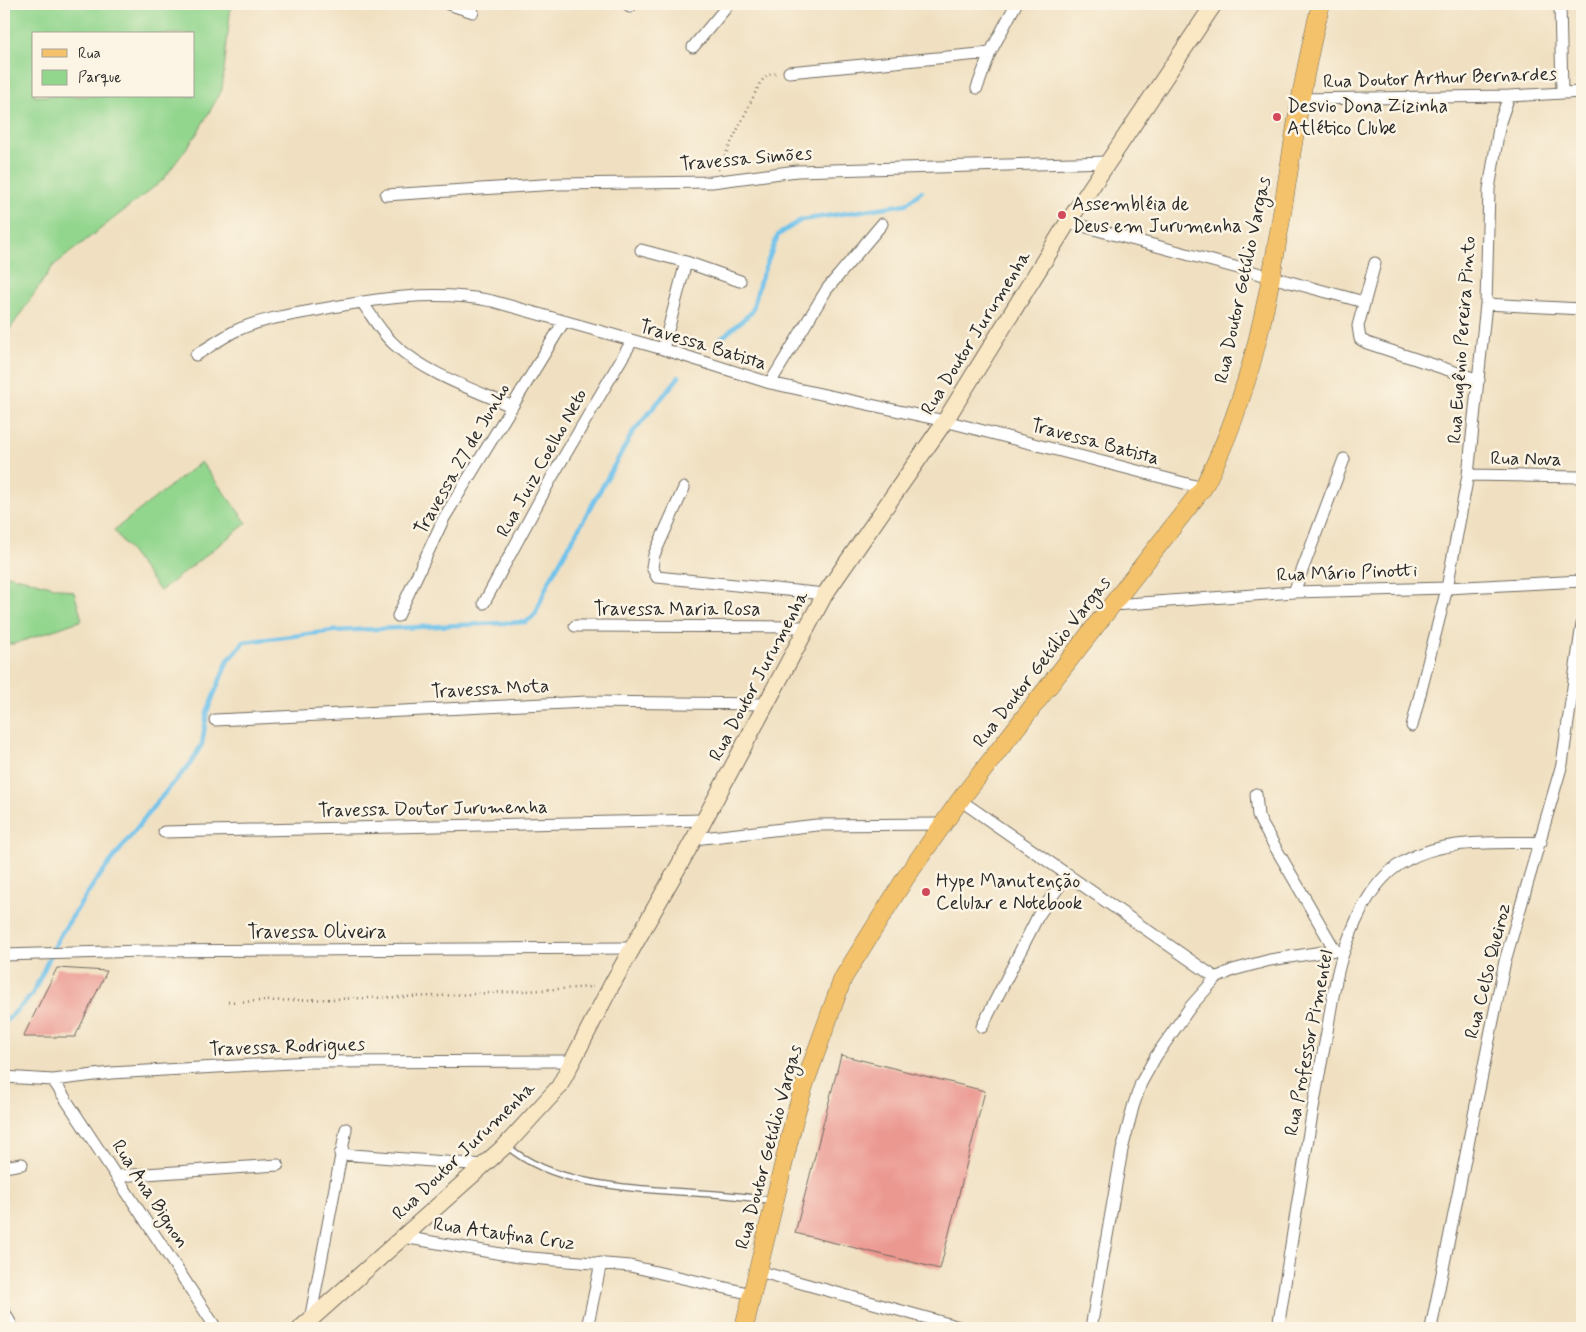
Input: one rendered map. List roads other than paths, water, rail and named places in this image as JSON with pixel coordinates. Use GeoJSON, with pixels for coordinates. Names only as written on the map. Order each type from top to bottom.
{"type":"FeatureCollection","features":[{"type":"Feature","properties":{"kind":"main road","name":"Rua Doutor Jurumenha"},"geometry":{"type":"LineString","coordinates":[[305,1324],[506,1145],[559,1087],[611,986],[694,839],[825,594],[945,421],[1068,222],[1214,4]]}},
{"type":"Feature","properties":{"kind":"main road","name":"Rua Doutor Getúlio Vargas"},"geometry":{"type":"LineString","coordinates":[[744,1328],[805,1082],[843,978],[942,824],[1203,488],[1221,454],[1237,410],[1255,350],[1270,277],[1299,99],[1321,4]]}},
{"type":"Feature","properties":{"kind":"street"},"geometry":{"type":"LineString","coordinates":[[448,4],[473,12]]}},
{"type":"Feature","properties":{"kind":"street"},"geometry":{"type":"LineString","coordinates":[[693,47],[729,4]]}},
{"type":"Feature","properties":{"kind":"street"},"geometry":{"type":"LineString","coordinates":[[976,88],[990,54],[1016,4]]}},
{"type":"Feature","properties":{"kind":"street"},"geometry":{"type":"LineString","coordinates":[[1560,4],[1562,91]]}},
{"type":"Feature","properties":{"kind":"street"},"geometry":{"type":"LineString","coordinates":[[789,72],[990,54]]}},
{"type":"Feature","properties":{"kind":"street","name":"Rua Doutor Arthur Bernardes"},"geometry":{"type":"LineString","coordinates":[[1299,99],[1509,96],[1562,91],[1582,92]]}},
{"type":"Feature","properties":{"kind":"street","name":"Rua Eugênio Pereira Pinto"},"geometry":{"type":"LineString","coordinates":[[1412,726],[1447,588],[1468,475],[1480,380],[1486,304],[1489,188],[1500,122],[1509,96]]}},
{"type":"Feature","properties":{"kind":"street","name":"Travessa Simões"},"geometry":{"type":"LineString","coordinates":[[386,195],[558,184],[712,182],[796,171],[1108,162]]}},
{"type":"Feature","properties":{"kind":"street"},"geometry":{"type":"LineString","coordinates":[[1068,222],[1364,302]]}},
{"type":"Feature","properties":{"kind":"street"},"geometry":{"type":"LineString","coordinates":[[770,383],[827,288],[882,224]]}},
{"type":"Feature","properties":{"kind":"street"},"geometry":{"type":"LineString","coordinates":[[641,250],[686,262],[740,281]]}},
{"type":"Feature","properties":{"kind":"street"},"geometry":{"type":"LineString","coordinates":[[663,349],[686,262]]}},
{"type":"Feature","properties":{"kind":"street"},"geometry":{"type":"LineString","coordinates":[[1375,262],[1364,302],[1358,334],[1363,342],[1480,380]]}},
{"type":"Feature","properties":{"kind":"street","name":"Travessa Batista"},"geometry":{"type":"LineString","coordinates":[[196,355],[235,331],[259,322],[362,302],[413,296],[465,296],[492,301],[563,323],[663,349],[770,383],[945,421],[1203,488]]}},
{"type":"Feature","properties":{"kind":"street"},"geometry":{"type":"LineString","coordinates":[[362,302],[383,333],[414,360],[438,374],[511,406]]}},
{"type":"Feature","properties":{"kind":"street"},"geometry":{"type":"LineString","coordinates":[[1486,304],[1582,309]]}},
{"type":"Feature","properties":{"kind":"street","name":"Travessa 27 de Junho"},"geometry":{"type":"LineString","coordinates":[[398,616],[444,518],[563,323]]}},
{"type":"Feature","properties":{"kind":"street","name":"Rua Juiz Coelho Neto"},"geometry":{"type":"LineString","coordinates":[[484,603],[552,477],[632,341]]}},
{"type":"Feature","properties":{"kind":"street"},"geometry":{"type":"LineString","coordinates":[[1294,592],[1344,459]]}},
{"type":"Feature","properties":{"kind":"street","name":"Rua Nova"},"geometry":{"type":"LineString","coordinates":[[1468,475],[1582,477]]}},
{"type":"Feature","properties":{"kind":"street"},"geometry":{"type":"LineString","coordinates":[[684,488],[654,555],[652,567],[657,577],[825,594]]}},
{"type":"Feature","properties":{"kind":"street","name":"Rua Mário Pinotti"},"geometry":{"type":"LineString","coordinates":[[1113,605],[1294,592],[1447,588],[1582,580]]}},
{"type":"Feature","properties":{"kind":"street","name":"Rua Celso Queiroz"},"geometry":{"type":"LineString","coordinates":[[1431,1328],[1505,961],[1541,842],[1562,764],[1582,624]]}},
{"type":"Feature","properties":{"kind":"street","name":"Travessa Maria Rosa"},"geometry":{"type":"LineString","coordinates":[[575,626],[809,627]]}},
{"type":"Feature","properties":{"kind":"street","name":"Travessa Mota"},"geometry":{"type":"LineString","coordinates":[[215,720],[587,702],[766,704]]}},
{"type":"Feature","properties":{"kind":"street"},"geometry":{"type":"LineString","coordinates":[[1091,1328],[1122,1150],[1132,1107],[1156,1056],[1191,1006],[1216,978],[1233,970],[1270,960],[1339,951],[1263,826],[1258,816],[1256,794]]}},
{"type":"Feature","properties":{"kind":"street"},"geometry":{"type":"LineString","coordinates":[[960,800],[1216,978]]}},
{"type":"Feature","properties":{"kind":"street","name":"Travessa Doutor Jurumenha"},"geometry":{"type":"LineString","coordinates":[[164,832],[704,820]]}},
{"type":"Feature","properties":{"kind":"street"},"geometry":{"type":"LineString","coordinates":[[694,839],[817,825],[942,824]]}},
{"type":"Feature","properties":{"kind":"street","name":"Rua Professor Pimentel"},"geometry":{"type":"LineString","coordinates":[[1278,1328],[1339,951],[1369,896],[1382,880],[1405,860],[1430,850],[1458,845],[1541,842]]}},
{"type":"Feature","properties":{"kind":"street"},"geometry":{"type":"LineString","coordinates":[[982,1027],[1038,916],[1068,874]]}},
{"type":"Feature","properties":{"kind":"street","name":"Travessa Oliveira"},"geometry":{"type":"LineString","coordinates":[[4,955],[632,948]]}},
{"type":"Feature","properties":{"kind":"street","name":"Travessa Rodrigues"},"geometry":{"type":"LineString","coordinates":[[4,1077],[53,1080],[112,1073],[309,1062],[573,1061]]}},
{"type":"Feature","properties":{"kind":"street","name":"Rua Ana Bignon"},"geometry":{"type":"LineString","coordinates":[[53,1080],[216,1328]]}},
{"type":"Feature","properties":{"kind":"street"},"geometry":{"type":"LineString","coordinates":[[305,1324],[346,1129]]}},
{"type":"Feature","properties":{"kind":"street"},"geometry":{"type":"LineString","coordinates":[[340,1154],[484,1164]]}},
{"type":"Feature","properties":{"kind":"street"},"geometry":{"type":"LineString","coordinates":[[4,1168],[22,1164]]}},
{"type":"Feature","properties":{"kind":"street"},"geometry":{"type":"LineString","coordinates":[[117,1176],[278,1165]]}},
{"type":"Feature","properties":{"kind":"street","name":"Rua Ataufina Cruz"},"geometry":{"type":"LineString","coordinates":[[403,1237],[519,1256],[640,1268],[752,1294]]}},
{"type":"Feature","properties":{"kind":"street","name":"Rua Ataufina Cruz"},"geometry":{"type":"LineString","coordinates":[[587,1328],[601,1263]]}},
{"type":"Feature","properties":{"kind":"street"},"geometry":{"type":"LineString","coordinates":[[758,1271],[963,1328]]}},
{"type":"Feature","properties":{"kind":"street"},"geometry":{"type":"LineString","coordinates":[[4,1311],[13,1328]]}},
{"type":"Feature","properties":{"kind":"lane"},"geometry":{"type":"LineString","coordinates":[[506,1145],[521,1158],[543,1169],[575,1179],[774,1201]]}},
{"type":"Feature","properties":{"kind":"waterway"},"geometry":{"type":"LineString","coordinates":[[718,341],[752,312],[760,281],[778,235],[801,220],[906,204],[922,191]]}},
{"type":"Feature","properties":{"kind":"waterway"},"geometry":{"type":"LineString","coordinates":[[4,1023],[32,995],[59,937],[95,882],[157,802],[190,764],[202,744],[207,712],[228,660],[244,642],[333,631],[526,622],[535,615],[548,583],[633,432],[679,377]]}},
{"type":"Feature","properties":{"kind":"place","name":"Desvio Dona Zizinha Atlético Clube"},"geometry":{"type":"Point","coordinates":[1277,117]}},
{"type":"Feature","properties":{"kind":"place","name":"Assembléia de Deus em Jurumenha"},"geometry":{"type":"Point","coordinates":[1062,215]}},
{"type":"Feature","properties":{"kind":"place","name":"Hype Manutenção Celular e Notebook"},"geometry":{"type":"Point","coordinates":[926,892]}}]}
